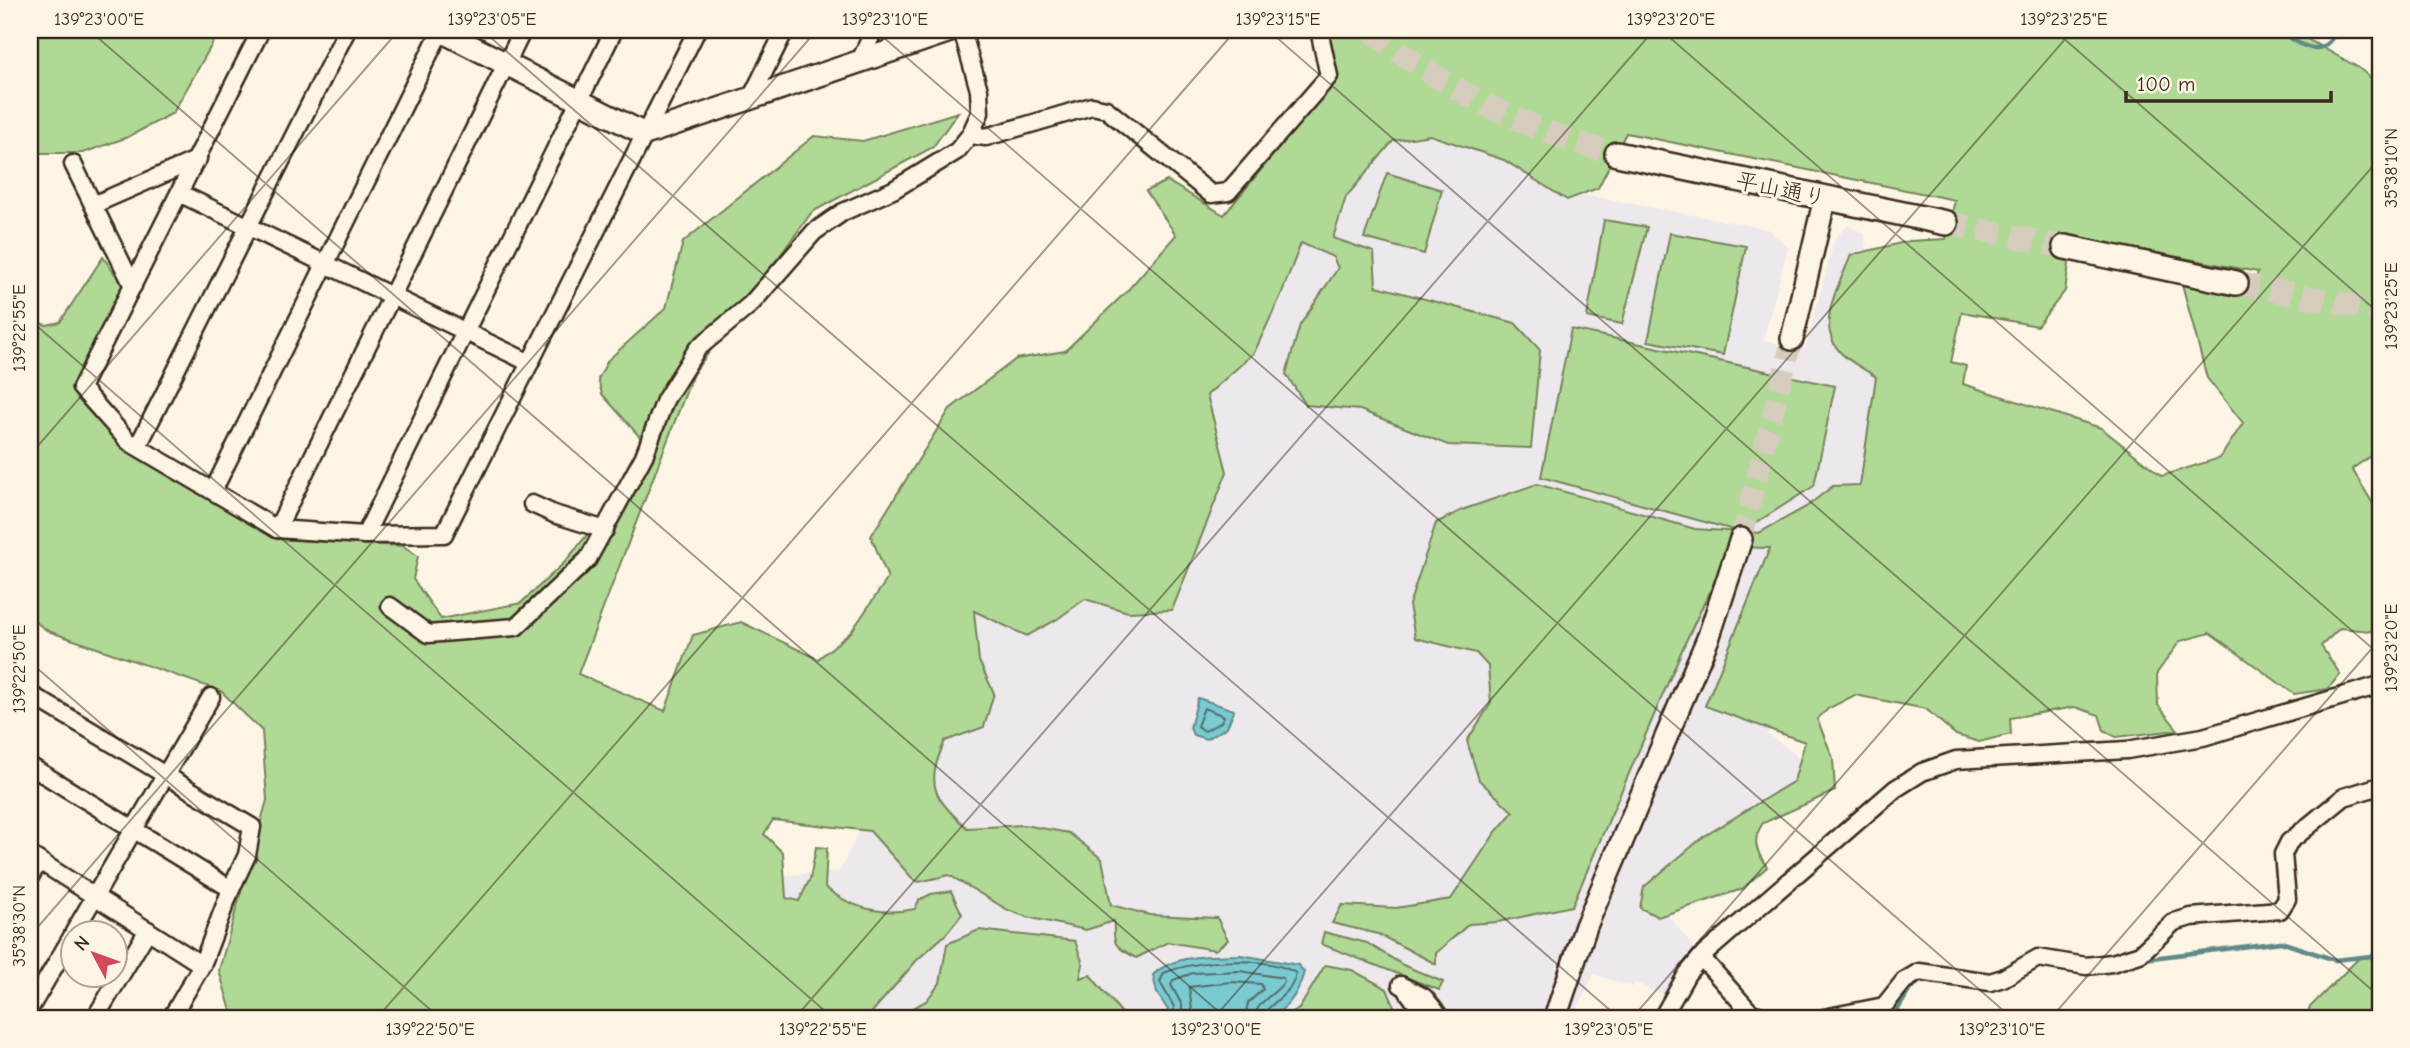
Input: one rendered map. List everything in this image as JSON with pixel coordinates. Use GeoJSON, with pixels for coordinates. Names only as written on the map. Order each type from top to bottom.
{"type":"FeatureCollection","features":[{"type":"Feature","properties":{"kind":"main road","name":"平山通り"},"geometry":{"type":"LineString","coordinates":[[1617,154],[1946,223]]}},
{"type":"Feature","properties":{"kind":"main road"},"geometry":{"type":"LineString","coordinates":[[2064,247],[2236,283]]}},
{"type":"Feature","properties":{"kind":"street"},"geometry":{"type":"LineString","coordinates":[[261,30],[181,194],[81,388],[129,442],[277,529],[365,536],[444,534],[697,30]]}},
{"type":"Feature","properties":{"kind":"street"},"geometry":{"type":"LineString","coordinates":[[138,446],[348,30]]}},
{"type":"Feature","properties":{"kind":"street"},"geometry":{"type":"LineString","coordinates":[[213,491],[440,30],[645,134],[953,30]]}},
{"type":"Feature","properties":{"kind":"street"},"geometry":{"type":"LineString","coordinates":[[277,529],[523,30]]}},
{"type":"Feature","properties":{"kind":"street"},"geometry":{"type":"LineString","coordinates":[[365,536],[614,30]]}},
{"type":"Feature","properties":{"kind":"street"},"geometry":{"type":"LineString","coordinates":[[752,96],[785,30]]}},
{"type":"Feature","properties":{"kind":"street"},"geometry":{"type":"LineString","coordinates":[[859,63],[874,30]]}},
{"type":"Feature","properties":{"kind":"street"},"geometry":{"type":"LineString","coordinates":[[390,606],[428,634],[516,627],[588,559],[644,456],[665,400],[697,349],[751,304],[814,232],[843,212],[893,190],[957,150],[970,135],[980,113],[979,90],[962,30]]}},
{"type":"Feature","properties":{"kind":"street"},"geometry":{"type":"LineString","coordinates":[[970,135],[986,137],[1092,106],[1106,108],[1211,194],[1228,192],[1329,76],[1319,30]]}},
{"type":"Feature","properties":{"kind":"street"},"geometry":{"type":"LineString","coordinates":[[93,205],[198,159]]}},
{"type":"Feature","properties":{"kind":"street"},"geometry":{"type":"LineString","coordinates":[[74,164],[132,286]]}},
{"type":"Feature","properties":{"kind":"street"},"geometry":{"type":"LineString","coordinates":[[181,194],[530,363]]}},
{"type":"Feature","properties":{"kind":"street"},"geometry":{"type":"LineString","coordinates":[[1792,339],[1825,198]]}},
{"type":"Feature","properties":{"kind":"street"},"geometry":{"type":"LineString","coordinates":[[532,504],[605,530]]}},
{"type":"Feature","properties":{"kind":"street"},"geometry":{"type":"LineString","coordinates":[[1555,1018],[1586,926],[1714,624],[1741,539]]}},
{"type":"Feature","properties":{"kind":"street"},"geometry":{"type":"LineString","coordinates":[[1662,1018],[1687,974],[1701,957],[1895,789],[1922,772],[1956,760],[2127,750],[2203,737],[2380,685]]}},
{"type":"Feature","properties":{"kind":"street"},"geometry":{"type":"LineString","coordinates":[[30,694],[252,827],[247,855],[202,965],[171,1018]]}},
{"type":"Feature","properties":{"kind":"street"},"geometry":{"type":"LineString","coordinates":[[83,918],[211,697]]}},
{"type":"Feature","properties":{"kind":"street"},"geometry":{"type":"LineString","coordinates":[[30,766],[231,889]]}},
{"type":"Feature","properties":{"kind":"street"},"geometry":{"type":"LineString","coordinates":[[1830,1018],[1884,1006],[1904,981],[1919,972],[1990,982],[2003,978],[2038,958],[2086,966],[2112,963],[2140,954],[2174,922],[2191,917],[2280,910],[2287,899],[2283,854],[2290,842],[2344,797],[2380,786]]}},
{"type":"Feature","properties":{"kind":"street"},"geometry":{"type":"LineString","coordinates":[[30,877],[34,858],[202,965]]}},
{"type":"Feature","properties":{"kind":"street"},"geometry":{"type":"LineString","coordinates":[[95,1018],[148,930]]}},
{"type":"Feature","properties":{"kind":"street"},"geometry":{"type":"LineString","coordinates":[[1701,957],[1749,1012],[1765,1018]]}},
{"type":"Feature","properties":{"kind":"street"},"geometry":{"type":"LineString","coordinates":[[38,1018],[30,1010],[60,958]]}},
{"type":"Feature","properties":{"kind":"street"},"geometry":{"type":"LineString","coordinates":[[1427,1018],[1401,985],[1424,997],[1441,1018]]}},
{"type":"Feature","properties":{"kind":"shaded area"},"geometry":{"type":"Polygon","coordinates":[[[1405,83],[1546,181],[1585,195],[1767,229],[1788,247],[1763,340],[1805,349],[1835,238],[1848,225],[1865,234],[1868,300],[1894,350],[1837,579],[1767,734],[1794,753],[1822,793],[1701,850],[1729,896],[1669,916],[1701,957],[1672,998],[1635,983],[1633,987],[1594,974],[1576,1011],[1587,1018],[627,1018],[780,876],[840,871],[913,717],[899,623],[874,587],[912,596],[972,623],[995,567],[1405,83]]]}},
{"type":"Feature","properties":{"kind":"green space"},"geometry":{"type":"Polygon","coordinates":[[[30,30],[220,30],[173,113],[128,137],[83,153],[39,153],[30,172],[30,30]]]}},
{"type":"Feature","properties":{"kind":"green space"},"geometry":{"type":"Polygon","coordinates":[[[1314,30],[2291,30],[2359,68],[2380,86],[2380,449],[2352,469],[2372,502],[2380,522],[2380,632],[2340,628],[2321,646],[2340,674],[2328,689],[2294,694],[2210,633],[2180,641],[2157,673],[2158,705],[2178,730],[2116,737],[2104,730],[2099,715],[2075,707],[2010,718],[2011,734],[1979,742],[1956,735],[1926,709],[1855,695],[1829,708],[1817,719],[1833,758],[1835,791],[1763,823],[1756,845],[1767,867],[1742,889],[1658,917],[1640,908],[1644,887],[1703,837],[1794,781],[1805,742],[1705,706],[1770,548],[1731,547],[1685,643],[1572,906],[1498,922],[1469,924],[1436,953],[1436,964],[1378,934],[1332,923],[1342,905],[1396,908],[1451,899],[1495,833],[1513,812],[1479,780],[1467,741],[1491,703],[1488,666],[1476,653],[1415,638],[1409,605],[1436,523],[1462,510],[1537,484],[1695,529],[1741,532],[1541,477],[1571,329],[1835,386],[1814,486],[1743,531],[1759,533],[1806,507],[1833,486],[1860,485],[1876,377],[1844,356],[1833,341],[1829,317],[1836,291],[1851,255],[1909,241],[1946,239],[1955,200],[1626,133],[1598,188],[1567,200],[1504,160],[1430,135],[1393,141],[1346,197],[1333,238],[1374,252],[1376,286],[1515,323],[1540,350],[1531,448],[1448,445],[1360,410],[1306,405],[1286,374],[1300,325],[1338,268],[1333,257],[1301,243],[1254,353],[1207,395],[1227,472],[1172,610],[1128,612],[1085,599],[1056,620],[1027,636],[974,611],[979,661],[994,693],[984,727],[945,741],[935,769],[934,780],[940,798],[946,808],[967,828],[1024,825],[1069,833],[1102,859],[1111,905],[1150,915],[1217,918],[1228,940],[1215,950],[1168,942],[1136,958],[1116,944],[1114,921],[1086,930],[1027,917],[1008,910],[949,875],[919,882],[912,878],[870,831],[773,820],[764,834],[783,853],[786,898],[799,901],[810,879],[816,847],[827,848],[825,887],[846,901],[879,911],[903,911],[915,909],[919,900],[931,894],[951,891],[962,914],[946,934],[917,960],[867,1018],[233,1018],[219,970],[267,800],[262,731],[221,691],[48,631],[30,618],[30,321],[47,325],[60,322],[103,257],[124,287],[74,381],[116,439],[276,539],[403,546],[418,556],[413,579],[441,619],[521,603],[565,562],[654,453],[602,394],[598,379],[608,360],[666,308],[683,242],[814,136],[863,141],[958,112],[933,147],[812,212],[693,374],[578,674],[665,711],[693,635],[741,622],[818,659],[851,632],[888,578],[871,536],[950,409],[1016,359],[1065,351],[1127,291],[1176,235],[1146,191],[1167,181],[1224,215],[1315,104],[1321,46],[1314,30]],[[2073,237],[2065,291],[2037,326],[1962,312],[1951,362],[1966,366],[1963,384],[2101,428],[2162,476],[2220,458],[2243,423],[2207,378],[2181,280],[2251,295],[2258,272],[2073,237]]]}},
{"type":"Feature","properties":{"kind":"green space"},"geometry":{"type":"Polygon","coordinates":[[[1387,173],[1442,190],[1424,254],[1364,238],[1387,173]]]}},
{"type":"Feature","properties":{"kind":"green space"},"geometry":{"type":"Polygon","coordinates":[[[1604,220],[1647,227],[1622,324],[1587,317],[1604,220]]]}},
{"type":"Feature","properties":{"kind":"green space"},"geometry":{"type":"Polygon","coordinates":[[[1670,233],[1746,246],[1723,355],[1648,341],[1670,233]]]}},
{"type":"Feature","properties":{"kind":"green space"},"geometry":{"type":"Polygon","coordinates":[[[979,930],[1075,941],[1083,964],[1080,978],[1090,975],[1126,1018],[895,1018],[926,1001],[940,983],[947,944],[979,930]]]}},
{"type":"Feature","properties":{"kind":"green space"},"geometry":{"type":"Polygon","coordinates":[[[1324,932],[1367,943],[1403,965],[1443,982],[1439,990],[1321,944],[1324,932]]]}},
{"type":"Feature","properties":{"kind":"green space"},"geometry":{"type":"Polygon","coordinates":[[[2360,957],[2380,958],[2380,1018],[2310,1018],[2309,1008],[2360,957]]]}},
{"type":"Feature","properties":{"kind":"green space"},"geometry":{"type":"Polygon","coordinates":[[[1325,965],[1352,970],[1387,989],[1399,1018],[1281,1018],[1299,1009],[1325,965]]]}},
{"type":"Feature","properties":{"kind":"water"},"geometry":{"type":"Polygon","coordinates":[[[1198,698],[1234,710],[1227,727],[1206,739],[1193,735],[1190,728],[1198,698]]]}},
{"type":"Feature","properties":{"kind":"water"},"geometry":{"type":"Polygon","coordinates":[[[1241,955],[1298,965],[1304,972],[1296,993],[1287,1005],[1275,1014],[1261,1018],[1164,1018],[1168,1010],[1157,993],[1153,975],[1161,968],[1182,960],[1206,956],[1241,955]]]}},
{"type":"Feature","properties":{"kind":"waterway"},"geometry":{"type":"LineString","coordinates":[[2278,30],[2310,48],[2324,46],[2337,30]]}},
{"type":"Feature","properties":{"kind":"waterway"},"geometry":{"type":"LineString","coordinates":[[2144,959],[2281,942],[2335,960],[2380,955]]}},
{"type":"Feature","properties":{"kind":"waterway"},"geometry":{"type":"LineString","coordinates":[[1870,1018],[1895,1014],[1910,989],[1924,978]]}},
{"type":"Feature","properties":{"kind":"tunnel"},"geometry":{"type":"LineString","coordinates":[[1371,30],[1427,71],[1487,105],[1550,133],[1617,154]]}},
{"type":"Feature","properties":{"kind":"tunnel"},"geometry":{"type":"LineString","coordinates":[[1946,223],[2065,247]]}},
{"type":"Feature","properties":{"kind":"tunnel"},"geometry":{"type":"LineString","coordinates":[[2236,283],[2380,311]]}},
{"type":"Feature","properties":{"kind":"tunnel"},"geometry":{"type":"LineString","coordinates":[[1741,539],[1792,339]]}}]}
